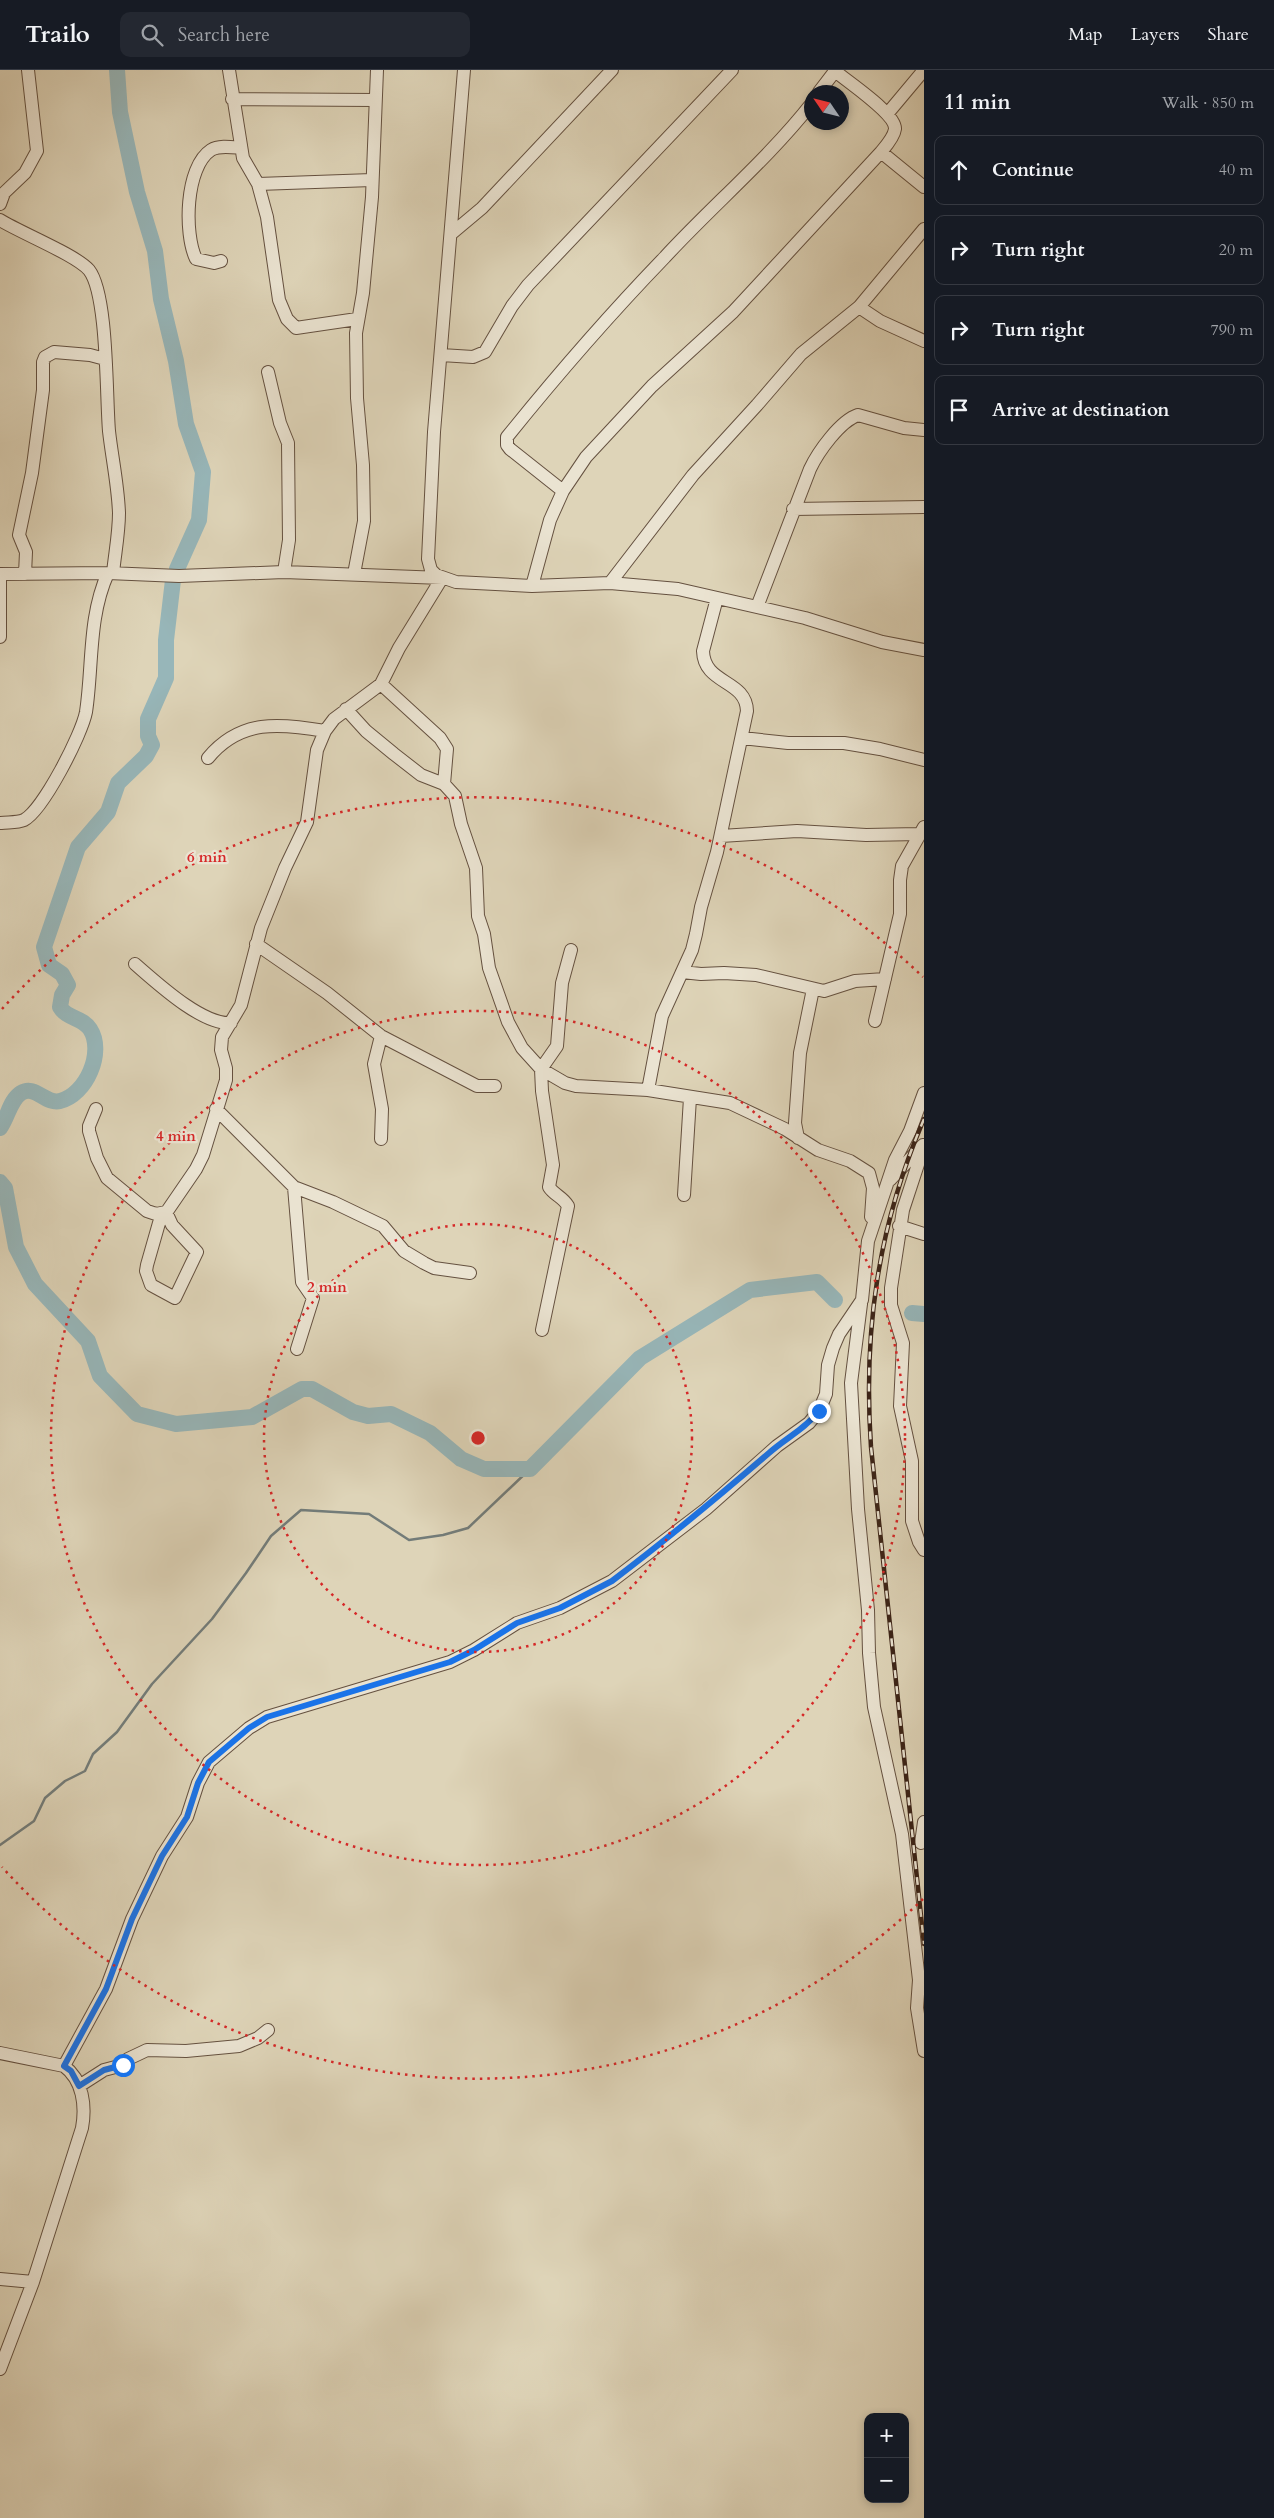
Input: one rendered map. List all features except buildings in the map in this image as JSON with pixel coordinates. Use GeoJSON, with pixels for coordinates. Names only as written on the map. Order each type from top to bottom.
{"type":"FeatureCollection","features":[{"type":"Feature","properties":{"kind":"street"},"geometry":{"type":"LineString","coordinates":[[0,204],[4,193],[25,173],[37,151],[28,70]]}},
{"type":"Feature","properties":{"kind":"street"},"geometry":{"type":"LineString","coordinates":[[229,70],[232,99],[243,158],[258,184],[267,217],[279,300],[290,324],[296,328],[357,319]]}},
{"type":"Feature","properties":{"kind":"street"},"geometry":{"type":"LineString","coordinates":[[354,574],[364,521],[363,465],[357,398],[357,319],[365,279],[377,70]]}},
{"type":"Feature","properties":{"kind":"street"},"geometry":{"type":"LineString","coordinates":[[442,578],[431,570],[428,559],[434,432],[464,70]]}},
{"type":"Feature","properties":{"kind":"street"},"geometry":{"type":"LineString","coordinates":[[451,234],[482,208],[612,70]]}},
{"type":"Feature","properties":{"kind":"street"},"geometry":{"type":"LineString","coordinates":[[441,355],[473,357],[485,352],[512,306],[528,285],[732,70]]}},
{"type":"Feature","properties":{"kind":"street"},"geometry":{"type":"LineString","coordinates":[[888,113],[924,70]]}},
{"type":"Feature","properties":{"kind":"street"},"geometry":{"type":"LineString","coordinates":[[532,586],[544,535],[563,491],[586,457],[645,393],[733,312],[881,152],[895,131],[892,118],[888,113],[834,71],[824,85]]}},
{"type":"Feature","properties":{"kind":"street"},"geometry":{"type":"LineString","coordinates":[[232,99],[375,100]]}},
{"type":"Feature","properties":{"kind":"street"},"geometry":{"type":"LineString","coordinates":[[563,491],[510,449],[507,445],[508,438],[538,399],[664,257],[776,144],[804,111]]}},
{"type":"Feature","properties":{"kind":"street"},"geometry":{"type":"LineString","coordinates":[[221,261],[214,263],[196,259],[190,246],[187,212],[197,166],[210,151],[222,147],[241,148]]}},
{"type":"Feature","properties":{"kind":"street"},"geometry":{"type":"LineString","coordinates":[[881,152],[924,187]]}},
{"type":"Feature","properties":{"kind":"street"},"geometry":{"type":"LineString","coordinates":[[258,184],[372,180]]}},
{"type":"Feature","properties":{"kind":"street"},"geometry":{"type":"LineString","coordinates":[[0,220],[75,260],[88,270],[92,276],[101,312],[109,432],[116,469],[119,514],[110,573],[99,596],[89,660],[86,713],[79,733],[38,808],[24,820],[1,823]]}},
{"type":"Feature","properties":{"kind":"street"},"geometry":{"type":"LineString","coordinates":[[610,583],[693,474],[757,405],[788,367],[801,354],[859,307],[924,229]]}},
{"type":"Feature","properties":{"kind":"street"},"geometry":{"type":"LineString","coordinates":[[859,307],[880,321],[924,341]]}},
{"type":"Feature","properties":{"kind":"street"},"geometry":{"type":"LineString","coordinates":[[25,574],[26,552],[19,535],[32,473],[43,390],[43,362],[45,357],[54,352],[90,355],[105,359]]}},
{"type":"Feature","properties":{"kind":"street"},"geometry":{"type":"LineString","coordinates":[[268,372],[280,423],[288,443],[289,540],[284,572]]}},
{"type":"Feature","properties":{"kind":"street"},"geometry":{"type":"LineString","coordinates":[[757,607],[793,509],[814,460],[852,417],[865,416],[904,428],[924,430]]}},
{"type":"Feature","properties":{"kind":"street"},"geometry":{"type":"LineString","coordinates":[[793,509],[924,507]]}},
{"type":"Feature","properties":{"kind":"street"},"geometry":{"type":"LineString","coordinates":[[0,637],[2,611],[0,574],[110,573],[179,576],[284,572],[442,578],[456,582],[532,586],[610,583],[678,589],[805,618],[882,642],[924,650]]}},
{"type":"Feature","properties":{"kind":"street"},"geometry":{"type":"LineString","coordinates":[[166,1212],[172,1225],[197,1252],[176,1298],[151,1285],[146,1271],[159,1223],[166,1212],[196,1169],[203,1155],[226,1080],[220,1044],[241,1005],[256,944],[273,896],[307,822],[316,750],[325,731],[346,709],[381,684],[399,648],[442,578]]}},
{"type":"Feature","properties":{"kind":"street"},"geometry":{"type":"LineString","coordinates":[[648,1090],[662,1016],[682,972],[696,934],[721,836],[748,711],[745,699],[736,689],[707,669],[703,660],[703,651],[718,598]]}},
{"type":"Feature","properties":{"kind":"street"},"geometry":{"type":"LineString","coordinates":[[381,684],[398,702],[440,738],[447,749],[444,784]]}},
{"type":"Feature","properties":{"kind":"street"},"geometry":{"type":"LineString","coordinates":[[346,709],[366,731],[400,759],[421,775],[444,784],[455,796],[461,824],[476,868],[478,916],[484,934],[491,977],[518,1041],[541,1069],[565,1083],[576,1086],[648,1090],[690,1098],[715,1099],[730,1103],[818,1150],[850,1161],[872,1178],[862,1300],[851,1383],[858,1508],[868,1610],[869,1653],[874,1707],[902,1834],[919,1980],[917,2008],[924,2051]]}},
{"type":"Feature","properties":{"kind":"street"},"geometry":{"type":"LineString","coordinates":[[208,758],[222,744],[250,728],[271,726],[325,731]]}},
{"type":"Feature","properties":{"kind":"street"},"geometry":{"type":"LineString","coordinates":[[742,738],[788,743],[844,743],[880,749],[924,760]]}},
{"type":"Feature","properties":{"kind":"street"},"geometry":{"type":"LineString","coordinates":[[721,836],[797,831],[866,835],[921,831]]}},
{"type":"Feature","properties":{"kind":"street"},"geometry":{"type":"LineString","coordinates":[[875,1021],[900,914],[902,866],[921,831]]}},
{"type":"Feature","properties":{"kind":"street"},"geometry":{"type":"LineString","coordinates":[[256,944],[327,993],[381,1036],[477,1086],[495,1086]]}},
{"type":"Feature","properties":{"kind":"street"},"geometry":{"type":"LineString","coordinates":[[542,1330],[568,1206],[564,1198],[552,1192],[549,1187],[553,1165],[542,1091],[541,1069],[556,1046],[562,983],[571,950]]}},
{"type":"Feature","properties":{"kind":"street"},"geometry":{"type":"LineString","coordinates":[[134,964],[187,1005],[218,1023],[231,1023]]}},
{"type":"Feature","properties":{"kind":"street"},"geometry":{"type":"LineString","coordinates":[[682,972],[756,976],[783,980],[813,989],[833,990],[856,981],[884,979]]}},
{"type":"Feature","properties":{"kind":"street"},"geometry":{"type":"LineString","coordinates":[[798,1138],[796,1123],[800,1054],[813,989]]}},
{"type":"Feature","properties":{"kind":"street"},"geometry":{"type":"LineString","coordinates":[[381,1036],[374,1064],[382,1109],[382,1139]]}},
{"type":"Feature","properties":{"kind":"street"},"geometry":{"type":"LineString","coordinates":[[868,1241],[894,1160],[910,1131],[924,1093]]}},
{"type":"Feature","properties":{"kind":"street"},"geometry":{"type":"LineString","coordinates":[[684,1195],[690,1098]]}},
{"type":"Feature","properties":{"kind":"street"},"geometry":{"type":"LineString","coordinates":[[96,1109],[89,1126],[89,1131],[97,1158],[107,1178],[147,1211],[156,1214],[166,1212]]}},
{"type":"Feature","properties":{"kind":"street"},"geometry":{"type":"LineString","coordinates":[[216,1110],[294,1187],[333,1202],[383,1226],[404,1251],[434,1268],[470,1273]]}},
{"type":"Feature","properties":{"kind":"street"},"geometry":{"type":"LineString","coordinates":[[887,1184],[924,1148]]}},
{"type":"Feature","properties":{"kind":"street"},"geometry":{"type":"LineString","coordinates":[[924,1148],[900,1226],[893,1265],[891,1305],[902,1343],[900,1406],[912,1461],[912,1521],[918,1542],[924,1550]]}},
{"type":"Feature","properties":{"kind":"street"},"geometry":{"type":"LineString","coordinates":[[294,1187],[302,1282],[313,1298],[297,1349]]}},
{"type":"Feature","properties":{"kind":"street"},"geometry":{"type":"LineString","coordinates":[[900,1226],[924,1234]]}},
{"type":"Feature","properties":{"kind":"street"},"geometry":{"type":"LineString","coordinates":[[64,2066],[106,1989],[129,1925],[162,1856],[187,1817],[200,1778],[209,1762],[222,1750],[267,1717],[450,1662],[474,1650],[517,1623],[560,1608],[612,1581],[706,1509],[777,1446],[809,1423],[819,1411],[826,1394],[828,1366],[839,1334],[862,1300]]}},
{"type":"Feature","properties":{"kind":"street"},"geometry":{"type":"LineString","coordinates":[[922,1843],[924,1822]]}},
{"type":"Feature","properties":{"kind":"street"},"geometry":{"type":"LineString","coordinates":[[79,2086],[104,2070],[123,2065],[128,2059],[147,2050],[186,2051],[239,2046],[258,2038],[268,2030]]}},
{"type":"Feature","properties":{"kind":"street"},"geometry":{"type":"LineString","coordinates":[[0,2053],[64,2066],[71,2071],[79,2086],[85,2111],[82,2128],[33,2282],[0,2369]]}},
{"type":"Feature","properties":{"kind":"street"},"geometry":{"type":"LineString","coordinates":[[0,2279],[33,2282]]}},
{"type":"Feature","properties":{"kind":"waterway"},"geometry":{"type":"LineString","coordinates":[[117,70],[120,112],[137,192],[155,251],[161,299],[176,361],[186,424],[203,472],[199,520],[177,569]]}},
{"type":"Feature","properties":{"kind":"waterway"},"geometry":{"type":"LineString","coordinates":[[0,1128],[14,1100],[21,1093],[31,1091],[55,1101],[69,1097],[85,1082],[94,1060],[94,1038],[90,1029],[83,1022],[67,1014],[60,1007],[62,995],[68,985],[62,974],[49,965],[44,947],[78,847],[108,812],[118,783],[146,756],[152,745],[148,736],[148,719],[166,678],[166,640],[173,580]]}},
{"type":"Feature","properties":{"kind":"waterway"},"geometry":{"type":"LineString","coordinates":[[0,1182],[5,1188],[16,1247],[35,1284],[88,1341],[100,1376],[137,1414],[176,1424],[252,1417],[302,1389],[312,1389],[353,1412],[368,1416],[391,1414],[430,1433],[461,1459],[484,1469],[530,1469],[640,1358],[750,1290],[817,1282],[835,1300]]}},
{"type":"Feature","properties":{"kind":"waterway"},"geometry":{"type":"LineString","coordinates":[[912,1313],[924,1314]]}},
{"type":"Feature","properties":{"kind":"waterway"},"geometry":{"type":"LineString","coordinates":[[0,1845],[34,1821],[45,1798],[65,1781],[85,1771],[93,1754],[117,1732],[152,1684],[212,1619],[271,1536],[301,1510],[369,1514],[409,1540],[443,1535],[468,1528],[530,1469]]}},
{"type":"Feature","properties":{"kind":"railway"},"geometry":{"type":"LineString","coordinates":[[924,1119],[908,1159],[885,1239],[877,1280],[869,1362],[871,1447],[924,1944]]}},
{"type":"Feature","properties":{"kind":"route"},"geometry":{"type":"LineString","coordinates":[[123,2065],[104,2070],[79,2086],[71,2071],[64,2066],[106,1989],[132,1919],[162,1856],[187,1817],[198,1783],[209,1762],[249,1728],[267,1717],[450,1662],[492,1640],[517,1623],[560,1608],[612,1581],[706,1509],[777,1446],[801,1430],[819,1411]]}}]}
